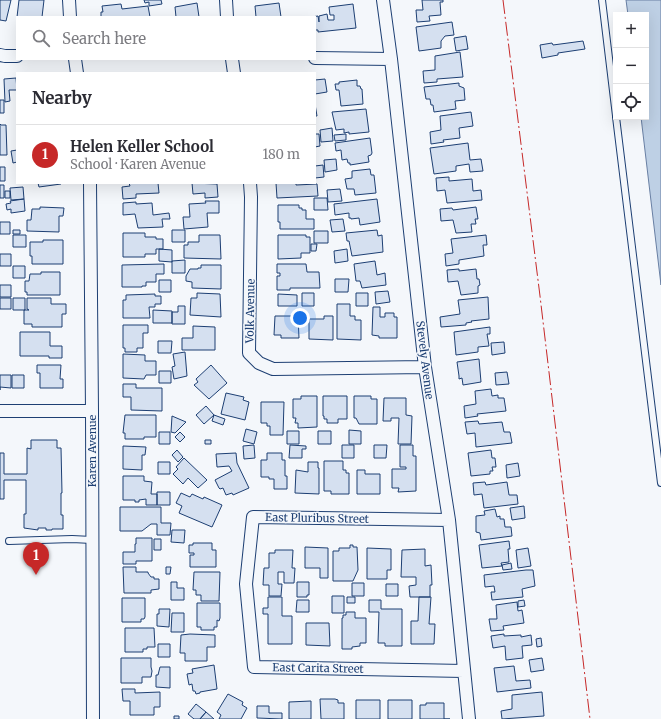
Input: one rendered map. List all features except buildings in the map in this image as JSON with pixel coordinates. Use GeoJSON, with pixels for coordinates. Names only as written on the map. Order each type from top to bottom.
{"type":"FeatureCollection","features":[{"type":"Feature","properties":{"kind":"street"},"geometry":{"type":"LineString","coordinates":[[69,0],[70,16]]}},
{"type":"Feature","properties":{"kind":"street"},"geometry":{"type":"LineString","coordinates":[[226,0],[227,16]]}},
{"type":"Feature","properties":{"kind":"street","name":"Stevely Avenue"},"geometry":{"type":"LineString","coordinates":[[383,0],[391,59],[425,368],[449,520],[469,719]]}},
{"type":"Feature","properties":{"kind":"street"},"geometry":{"type":"LineString","coordinates":[[0,54],[5,56],[16,56]]}},
{"type":"Feature","properties":{"kind":"street"},"geometry":{"type":"LineString","coordinates":[[316,58],[391,59]]}},
{"type":"Feature","properties":{"kind":"street"},"geometry":{"type":"LineString","coordinates":[[75,60],[77,72]]}},
{"type":"Feature","properties":{"kind":"street"},"geometry":{"type":"LineString","coordinates":[[232,60],[234,72]]}},
{"type":"Feature","properties":{"kind":"street","name":"Karen Avenue"},"geometry":{"type":"LineString","coordinates":[[90,184],[93,719]]}},
{"type":"Feature","properties":{"kind":"street","name":"Volk Avenue"},"geometry":{"type":"LineString","coordinates":[[250,184],[249,353],[259,364],[273,369],[425,368]]}},
{"type":"Feature","properties":{"kind":"street"},"geometry":{"type":"LineString","coordinates":[[0,411],[92,411]]}},
{"type":"Feature","properties":{"kind":"street","name":"East Pluribus Street"},"geometry":{"type":"LineString","coordinates":[[246,584],[253,517],[449,520]]}},
{"type":"Feature","properties":{"kind":"street","name":"East Carita Street"},"geometry":{"type":"LineString","coordinates":[[246,584],[254,667],[464,671]]}},
{"type":"Feature","properties":{"kind":"lane"},"geometry":{"type":"LineString","coordinates":[[602,0],[613,91]]}},
{"type":"Feature","properties":{"kind":"lane"},"geometry":{"type":"LineString","coordinates":[[616,120],[661,483]]}},
{"type":"Feature","properties":{"kind":"lane"},"geometry":{"type":"LineString","coordinates":[[9,541],[72,539],[92,540]]}},
{"type":"Feature","properties":{"kind":"water"},"geometry":{"type":"Polygon","coordinates":[[[626,0],[661,0],[661,285],[641,120],[649,120],[649,12],[628,12],[626,0]]]}},
{"type":"Feature","properties":{"kind":"power"},"geometry":{"type":"LineString","coordinates":[[503,0],[590,719]]}},
{"type":"Feature","properties":{"kind":"place","name":"Helen Keller School"},"geometry":{"type":"Point","coordinates":[36,575]}}]}
